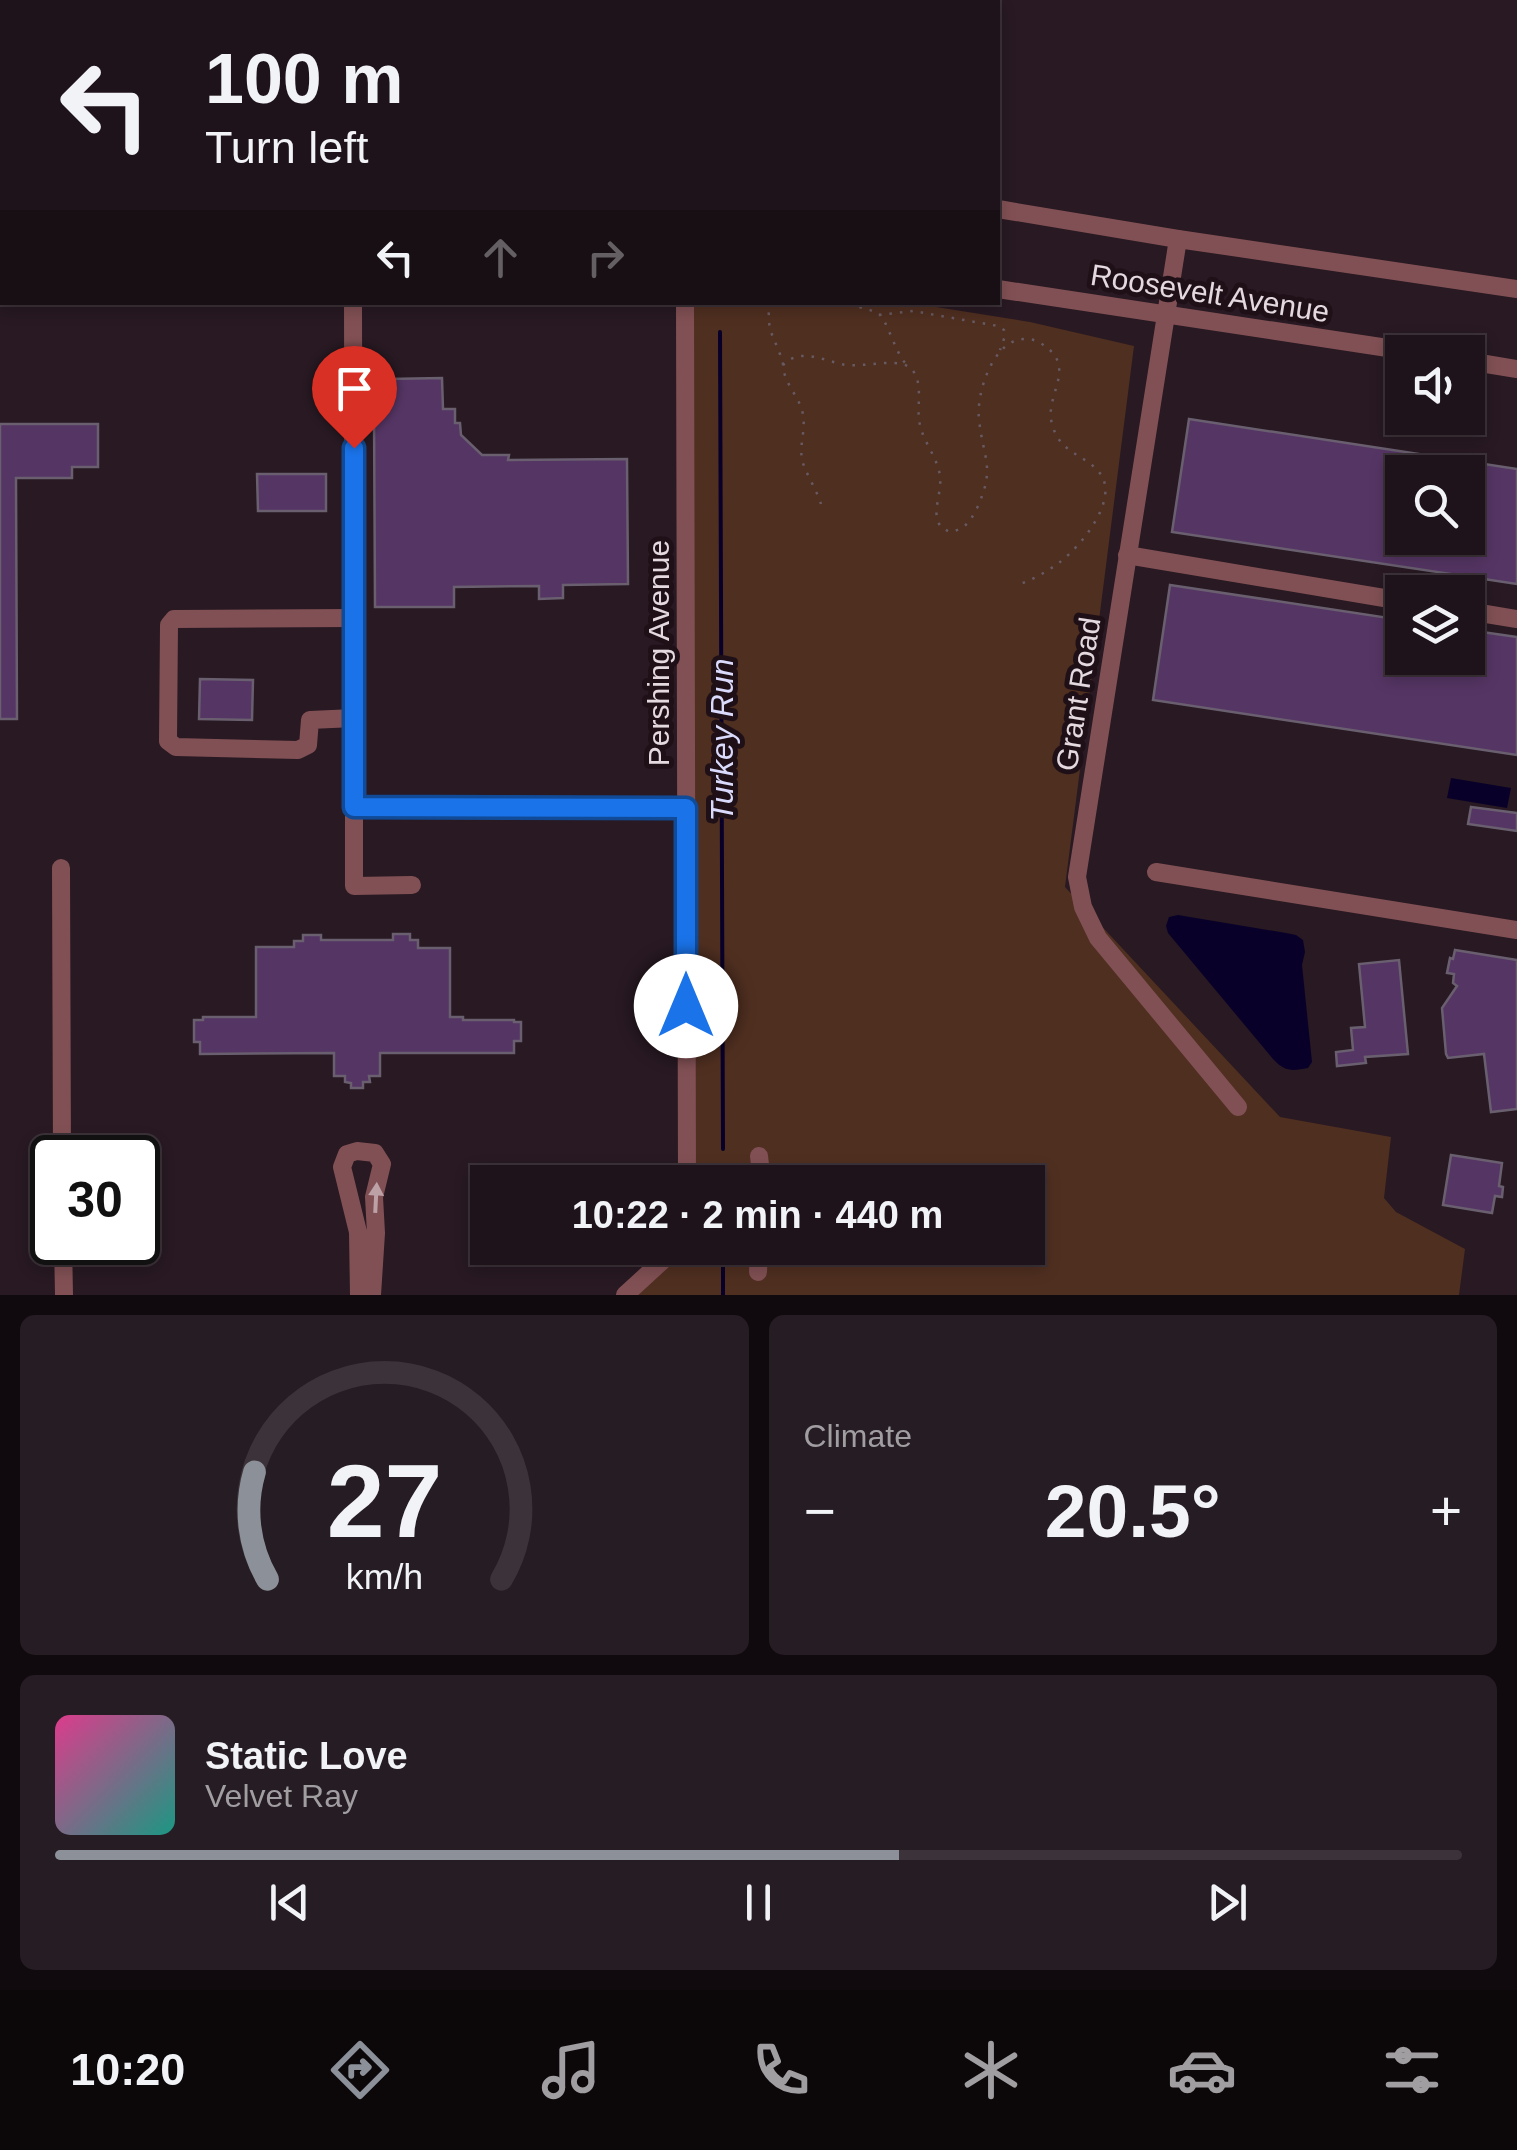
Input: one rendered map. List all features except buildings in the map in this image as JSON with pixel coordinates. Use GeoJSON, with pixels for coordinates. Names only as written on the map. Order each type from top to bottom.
{"type":"FeatureCollection","features":[{"type":"Feature","properties":{"kind":"street"},"geometry":{"type":"LineString","coordinates":[[1000,209],[1517,289]]}},
{"type":"Feature","properties":{"kind":"street","name":"Grant Road"},"geometry":{"type":"LineString","coordinates":[[1178,239],[1077,876],[1083,907],[1098,938],[1238,1107]]}},
{"type":"Feature","properties":{"kind":"street","name":"Roosevelt Avenue"},"geometry":{"type":"LineString","coordinates":[[1000,289],[1385,348]]}},
{"type":"Feature","properties":{"kind":"street"},"geometry":{"type":"LineString","coordinates":[[354,305],[354,886],[412,885]]}},
{"type":"Feature","properties":{"kind":"street","name":"Pershing Avenue"},"geometry":{"type":"LineString","coordinates":[[685,305],[687,1165]]}},
{"type":"Feature","properties":{"kind":"street"},"geometry":{"type":"LineString","coordinates":[[1485,364],[1517,369]]}},
{"type":"Feature","properties":{"kind":"street"},"geometry":{"type":"LineString","coordinates":[[1127,555],[1385,597]]}},
{"type":"Feature","properties":{"kind":"street"},"geometry":{"type":"LineString","coordinates":[[1485,614],[1517,620]]}},
{"type":"Feature","properties":{"kind":"street"},"geometry":{"type":"LineString","coordinates":[[354,618],[174,619],[169,625],[168,740],[176,747],[298,750],[308,746],[310,720],[354,718]]}},
{"type":"Feature","properties":{"kind":"street"},"geometry":{"type":"LineString","coordinates":[[354,807],[686,808]]}},
{"type":"Feature","properties":{"kind":"street"},"geometry":{"type":"LineString","coordinates":[[60,868],[62,1135]]}},
{"type":"Feature","properties":{"kind":"street"},"geometry":{"type":"LineString","coordinates":[[1156,872],[1517,930]]}},
{"type":"Feature","properties":{"kind":"street"},"geometry":{"type":"LineString","coordinates":[[359,1295],[358,1232],[342,1167],[347,1154],[357,1151],[375,1152],[382,1164],[374,1197],[372,1295]]}},
{"type":"Feature","properties":{"kind":"street"},"geometry":{"type":"LineString","coordinates":[[759,1156],[760,1165]]}},
{"type":"Feature","properties":{"kind":"street"},"geometry":{"type":"LineString","coordinates":[[63,1265],[64,1295]]}},
{"type":"Feature","properties":{"kind":"street"},"geometry":{"type":"LineString","coordinates":[[625,1295],[658,1265]]}},
{"type":"Feature","properties":{"kind":"street"},"geometry":{"type":"LineString","coordinates":[[758,1265],[758,1272]]}},
{"type":"Feature","properties":{"kind":"path"},"geometry":{"type":"LineString","coordinates":[[770,305],[768,327],[804,420],[801,456],[821,504]]}},
{"type":"Feature","properties":{"kind":"path"},"geometry":{"type":"LineString","coordinates":[[849,305],[879,315],[913,310],[998,326],[1004,330],[998,354]]}},
{"type":"Feature","properties":{"kind":"path"},"geometry":{"type":"LineString","coordinates":[[879,315],[898,355],[915,373],[919,423],[940,478],[936,518],[940,527],[950,532],[970,522],[988,481],[987,454],[979,421],[988,369],[1014,340],[1028,338],[1054,354],[1060,373],[1050,416],[1052,427],[1067,450],[1102,474],[1106,499],[1100,513],[1063,560],[1020,584]]}},
{"type":"Feature","properties":{"kind":"path"},"geometry":{"type":"LineString","coordinates":[[783,365],[791,357],[806,355],[856,367],[906,364]]}},
{"type":"Feature","properties":{"kind":"shaded area"},"geometry":{"type":"Polygon","coordinates":[[[685,305],[924,305],[1030,322],[1134,346],[1065,887],[1280,1117],[1391,1137],[1384,1198],[1396,1212],[1465,1249],[1459,1295],[625,1295],[655,1265],[1045,1265],[1045,1165],[687,1165],[685,305]]]}},
{"type":"Feature","properties":{"kind":"shaded area"},"geometry":{"type":"Polygon","coordinates":[[[1451,778],[1511,788],[1507,808],[1447,798],[1451,778]]]}},
{"type":"Feature","properties":{"kind":"shaded area"},"geometry":{"type":"Polygon","coordinates":[[[1178,915],[1296,935],[1303,940],[1312,1062],[1308,1068],[1289,1070],[1273,1059],[1168,933],[1169,917],[1178,915]]]}},
{"type":"Feature","properties":{"kind":"waterway","name":"Turkey Run"},"geometry":{"type":"LineString","coordinates":[[720,332],[723,1149]]}},
{"type":"Feature","properties":{"kind":"waterway","name":"Turkey Run"},"geometry":{"type":"LineString","coordinates":[[723,1265],[723,1295]]}},
{"type":"Feature","properties":{"kind":"route"},"geometry":{"type":"LineString","coordinates":[[354,448],[354,807],[686,808],[686,1006]]}}]}
